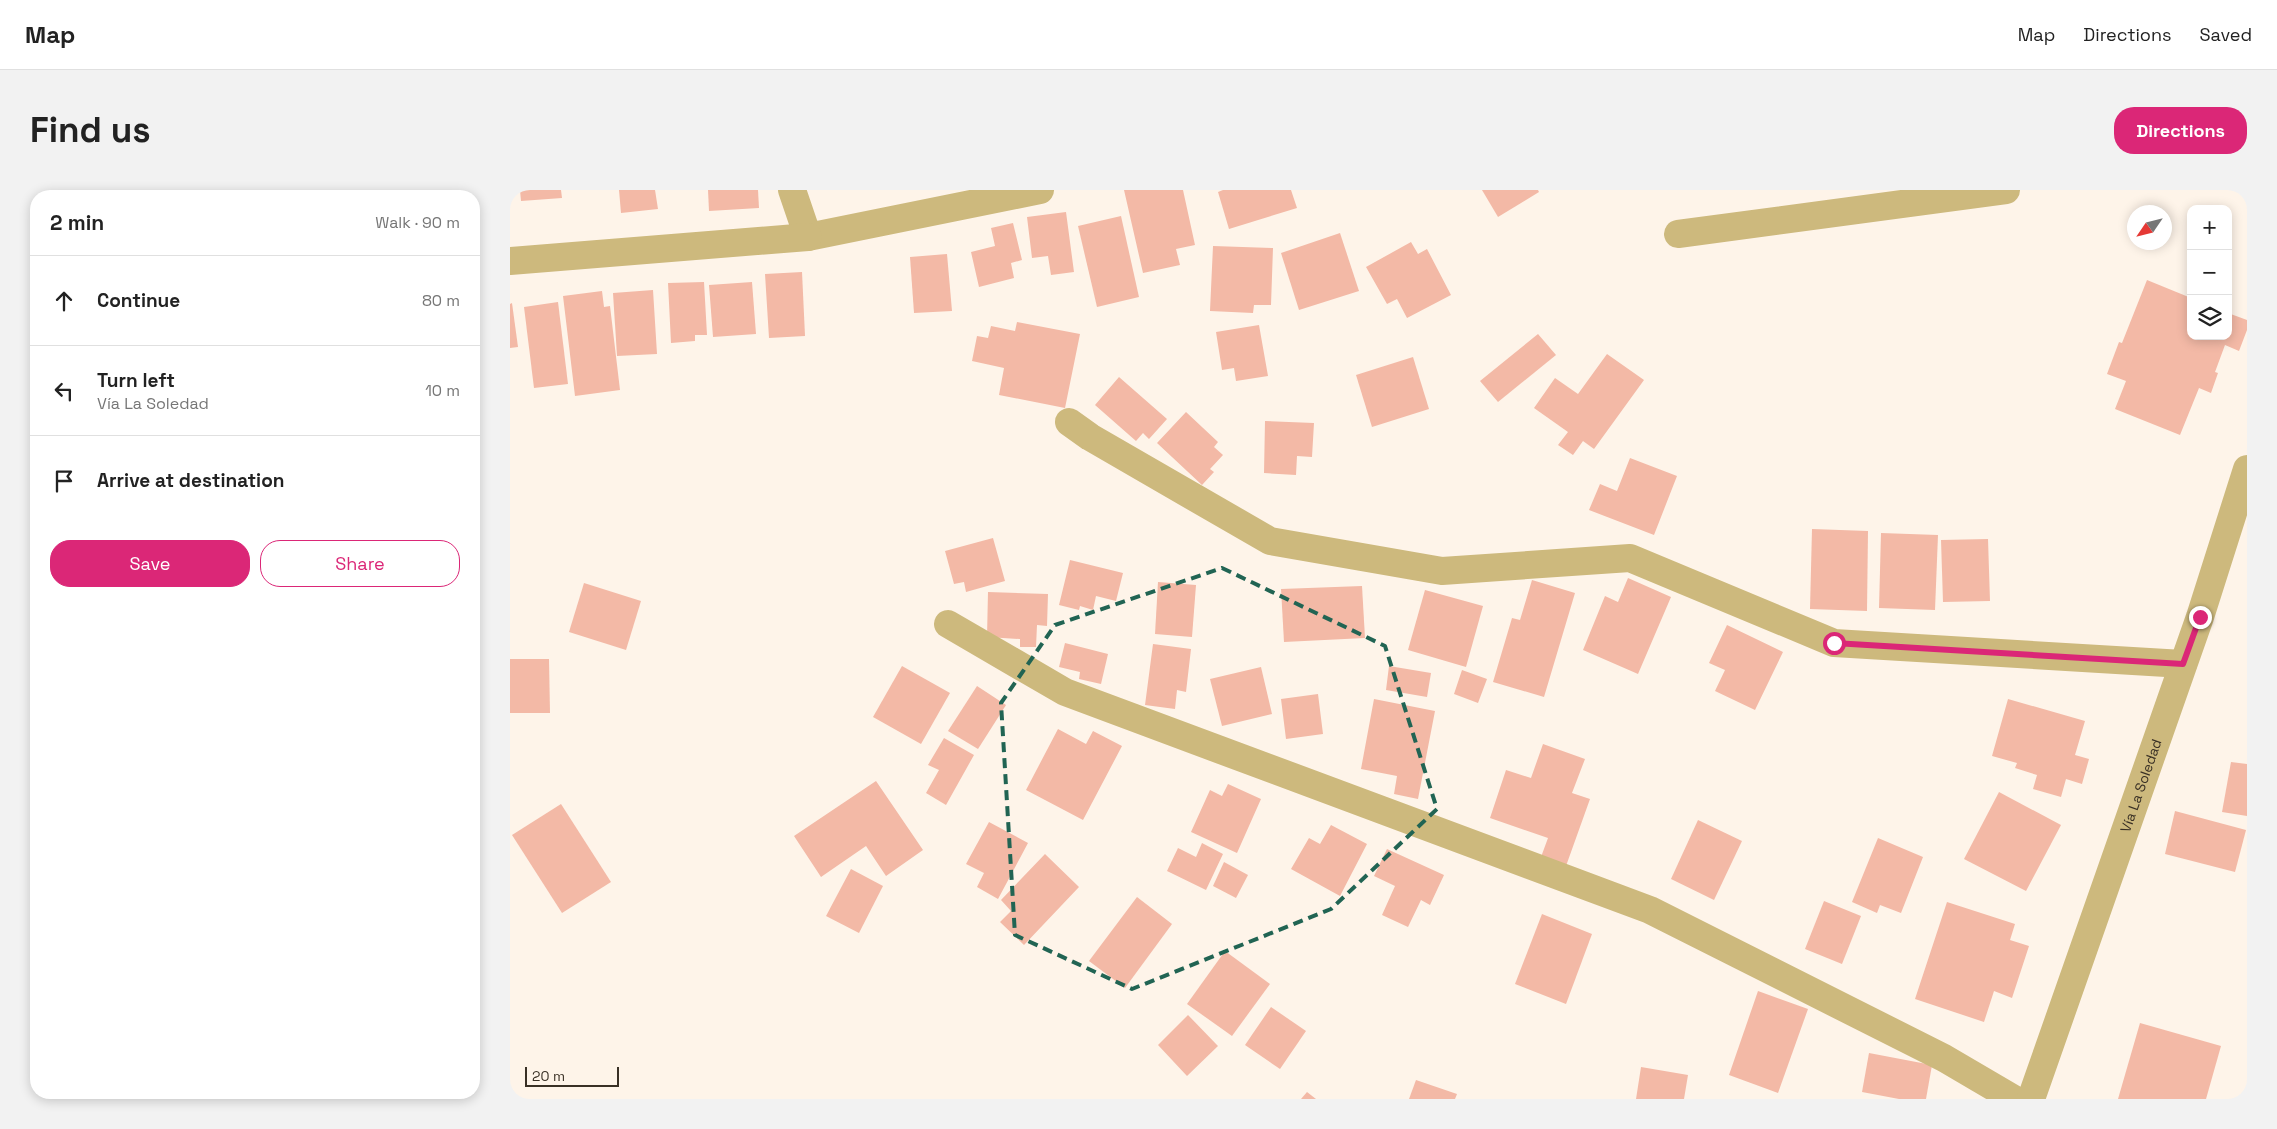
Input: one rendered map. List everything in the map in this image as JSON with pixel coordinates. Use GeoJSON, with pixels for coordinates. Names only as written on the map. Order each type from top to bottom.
{"type":"FeatureCollection","features":[{"type":"Feature","properties":{"kind":"street"},"geometry":{"type":"LineString","coordinates":[[792,190],[808,238]]}},
{"type":"Feature","properties":{"kind":"street"},"geometry":{"type":"LineString","coordinates":[[510,261],[808,238],[1040,190]]}},
{"type":"Feature","properties":{"kind":"street"},"geometry":{"type":"LineString","coordinates":[[1678,234],[2006,190]]}},
{"type":"Feature","properties":{"kind":"street"},"geometry":{"type":"LineString","coordinates":[[1069,422],[1090,437],[1270,541],[1442,571],[1630,558],[1834,643],[2183,664]]}},
{"type":"Feature","properties":{"kind":"street","name":"Vía La Soledad"},"geometry":{"type":"LineString","coordinates":[[2031,1099],[2183,664],[2247,469]]}},
{"type":"Feature","properties":{"kind":"street"},"geometry":{"type":"LineString","coordinates":[[948,624],[1065,692],[1650,910],[1944,1058],[2014,1099]]}},
{"type":"Feature","properties":{"kind":"highlighted area"},"geometry":{"type":"Polygon","coordinates":[[[1222,568],[1385,646],[1437,809],[1331,909],[1132,989],[1015,935],[1001,703],[1055,625],[1222,568]]]}},
{"type":"Feature","properties":{"kind":"building"},"geometry":{"type":"Polygon","coordinates":[[[520,190],[561,190],[562,198],[521,201],[520,190]]]}},
{"type":"Feature","properties":{"kind":"building"},"geometry":{"type":"Polygon","coordinates":[[[619,190],[655,190],[658,209],[621,213],[619,190]]]}},
{"type":"Feature","properties":{"kind":"building"},"geometry":{"type":"Polygon","coordinates":[[[708,190],[758,190],[759,208],[709,211],[708,190]]]}},
{"type":"Feature","properties":{"kind":"building"},"geometry":{"type":"Polygon","coordinates":[[[1124,190],[1183,190],[1195,245],[1176,249],[1180,265],[1143,273],[1124,190]]]}},
{"type":"Feature","properties":{"kind":"building"},"geometry":{"type":"Polygon","coordinates":[[[1223,190],[1291,190],[1297,208],[1229,229],[1218,192],[1223,190]]]}},
{"type":"Feature","properties":{"kind":"building"},"geometry":{"type":"Polygon","coordinates":[[[1482,190],[1538,190],[1539,192],[1498,217],[1482,190]]]}},
{"type":"Feature","properties":{"kind":"building"},"geometry":{"type":"Polygon","coordinates":[[[1066,212],[1074,272],[1051,275],[1048,256],[1032,258],[1027,217],[1066,212]]]}},
{"type":"Feature","properties":{"kind":"building"},"geometry":{"type":"Polygon","coordinates":[[[1121,216],[1139,297],[1097,307],[1078,226],[1121,216]]]}},
{"type":"Feature","properties":{"kind":"building"},"geometry":{"type":"Polygon","coordinates":[[[1013,223],[1022,260],[1011,263],[1014,278],[979,287],[971,252],[995,246],[991,228],[1013,223]]]}},
{"type":"Feature","properties":{"kind":"building"},"geometry":{"type":"Polygon","coordinates":[[[1340,233],[1359,291],[1299,310],[1281,253],[1340,233]]]}},
{"type":"Feature","properties":{"kind":"building"},"geometry":{"type":"Polygon","coordinates":[[[1411,242],[1418,254],[1427,249],[1451,295],[1407,318],[1397,299],[1387,304],[1366,267],[1411,242]]]}},
{"type":"Feature","properties":{"kind":"building"},"geometry":{"type":"Polygon","coordinates":[[[1213,246],[1273,248],[1271,305],[1254,305],[1253,313],[1210,311],[1213,246]]]}},
{"type":"Feature","properties":{"kind":"building"},"geometry":{"type":"Polygon","coordinates":[[[947,254],[952,311],[914,313],[910,257],[947,254]]]}},
{"type":"Feature","properties":{"kind":"building"},"geometry":{"type":"Polygon","coordinates":[[[802,272],[805,336],[769,338],[765,274],[802,272]]]}},
{"type":"Feature","properties":{"kind":"building"},"geometry":{"type":"Polygon","coordinates":[[[2147,280],[2187,296],[2187,340],[2232,340],[2232,314],[2247,320],[2247,330],[2239,351],[2225,345],[2215,372],[2218,373],[2211,393],[2199,388],[2180,435],[2115,409],[2126,381],[2107,374],[2119,342],[2122,343],[2147,280]]]}},
{"type":"Feature","properties":{"kind":"building"},"geometry":{"type":"Polygon","coordinates":[[[704,282],[707,335],[695,335],[695,341],[671,343],[668,283],[704,282]]]}},
{"type":"Feature","properties":{"kind":"building"},"geometry":{"type":"Polygon","coordinates":[[[752,282],[756,334],[713,337],[709,285],[752,282]]]}},
{"type":"Feature","properties":{"kind":"building"},"geometry":{"type":"Polygon","coordinates":[[[653,290],[657,354],[617,356],[613,293],[653,290]]]}},
{"type":"Feature","properties":{"kind":"building"},"geometry":{"type":"Polygon","coordinates":[[[602,291],[604,307],[610,306],[620,390],[575,396],[563,296],[602,291]]]}},
{"type":"Feature","properties":{"kind":"building"},"geometry":{"type":"Polygon","coordinates":[[[558,302],[568,384],[534,388],[524,307],[558,302]]]}},
{"type":"Feature","properties":{"kind":"building"},"geometry":{"type":"Polygon","coordinates":[[[512,303],[518,347],[510,348],[510,304],[512,303]]]}},
{"type":"Feature","properties":{"kind":"building"},"geometry":{"type":"Polygon","coordinates":[[[1017,322],[1080,334],[1065,408],[999,395],[1004,368],[972,361],[977,336],[988,338],[991,326],[1015,331],[1017,322]]]}},
{"type":"Feature","properties":{"kind":"building"},"geometry":{"type":"Polygon","coordinates":[[[1259,325],[1268,376],[1236,381],[1234,368],[1222,370],[1216,332],[1259,325]]]}},
{"type":"Feature","properties":{"kind":"building"},"geometry":{"type":"Polygon","coordinates":[[[1538,334],[1556,355],[1498,402],[1480,381],[1538,334]]]}},
{"type":"Feature","properties":{"kind":"building"},"geometry":{"type":"Polygon","coordinates":[[[1607,354],[1644,380],[1594,449],[1583,441],[1573,455],[1558,445],[1568,432],[1534,408],[1555,378],[1578,394],[1607,354]]]}},
{"type":"Feature","properties":{"kind":"building"},"geometry":{"type":"Polygon","coordinates":[[[1413,357],[1429,409],[1372,427],[1356,375],[1413,357]]]}},
{"type":"Feature","properties":{"kind":"building"},"geometry":{"type":"Polygon","coordinates":[[[1119,377],[1167,419],[1149,439],[1143,433],[1136,441],[1095,405],[1119,377]]]}},
{"type":"Feature","properties":{"kind":"building"},"geometry":{"type":"Polygon","coordinates":[[[1186,412],[1218,442],[1214,447],[1223,455],[1210,469],[1214,472],[1202,485],[1157,443],[1186,412]]]}},
{"type":"Feature","properties":{"kind":"building"},"geometry":{"type":"Polygon","coordinates":[[[1265,421],[1314,423],[1312,457],[1297,456],[1296,475],[1264,473],[1265,421]]]}},
{"type":"Feature","properties":{"kind":"building"},"geometry":{"type":"Polygon","coordinates":[[[1630,458],[1677,476],[1654,535],[1589,510],[1600,484],[1617,491],[1630,458]]]}},
{"type":"Feature","properties":{"kind":"building"},"geometry":{"type":"Polygon","coordinates":[[[1812,529],[1868,531],[1867,611],[1810,609],[1812,529]]]}},
{"type":"Feature","properties":{"kind":"building"},"geometry":{"type":"Polygon","coordinates":[[[1881,533],[1938,535],[1935,610],[1879,608],[1881,533]]]}},
{"type":"Feature","properties":{"kind":"building"},"geometry":{"type":"Polygon","coordinates":[[[993,538],[1005,581],[966,592],[964,582],[954,584],[945,551],[993,538]]]}},
{"type":"Feature","properties":{"kind":"building"},"geometry":{"type":"Polygon","coordinates":[[[1988,539],[1990,601],[1943,602],[1941,540],[1988,539]]]}},
{"type":"Feature","properties":{"kind":"building"},"geometry":{"type":"Polygon","coordinates":[[[1070,560],[1123,573],[1116,601],[1096,596],[1093,610],[1080,606],[1079,610],[1059,605],[1070,560]]]}},
{"type":"Feature","properties":{"kind":"building"},"geometry":{"type":"Polygon","coordinates":[[[1628,578],[1671,597],[1638,674],[1583,650],[1605,596],[1618,602],[1628,578]]]}},
{"type":"Feature","properties":{"kind":"building"},"geometry":{"type":"Polygon","coordinates":[[[1532,580],[1575,593],[1544,697],[1493,682],[1512,618],[1520,620],[1532,580]]]}},
{"type":"Feature","properties":{"kind":"building"},"geometry":{"type":"Polygon","coordinates":[[[1158,582],[1196,585],[1192,637],[1155,634],[1158,582]]]}},
{"type":"Feature","properties":{"kind":"building"},"geometry":{"type":"Polygon","coordinates":[[[584,583],[641,601],[626,650],[569,632],[584,583]]]}},
{"type":"Feature","properties":{"kind":"building"},"geometry":{"type":"Polygon","coordinates":[[[1362,586],[1365,638],[1284,642],[1281,589],[1362,586]]]}},
{"type":"Feature","properties":{"kind":"building"},"geometry":{"type":"Polygon","coordinates":[[[1425,590],[1483,606],[1466,667],[1408,650],[1425,590]]]}},
{"type":"Feature","properties":{"kind":"building"},"geometry":{"type":"Polygon","coordinates":[[[988,592],[1048,594],[1047,626],[1037,625],[1036,647],[1020,647],[1020,639],[987,637],[988,592]]]}},
{"type":"Feature","properties":{"kind":"building"},"geometry":{"type":"Polygon","coordinates":[[[1727,625],[1783,652],[1755,710],[1715,691],[1725,670],[1709,663],[1727,625]]]}},
{"type":"Feature","properties":{"kind":"building"},"geometry":{"type":"Polygon","coordinates":[[[1065,643],[1108,654],[1101,684],[1079,679],[1080,672],[1059,667],[1065,643]]]}},
{"type":"Feature","properties":{"kind":"building"},"geometry":{"type":"Polygon","coordinates":[[[1153,644],[1191,649],[1186,692],[1177,690],[1175,709],[1145,705],[1153,644]]]}},
{"type":"Feature","properties":{"kind":"building"},"geometry":{"type":"Polygon","coordinates":[[[510,659],[549,659],[550,713],[510,713],[510,659]]]}},
{"type":"Feature","properties":{"kind":"building"},"geometry":{"type":"Polygon","coordinates":[[[902,666],[950,693],[921,744],[873,717],[902,666]]]}},
{"type":"Feature","properties":{"kind":"building"},"geometry":{"type":"Polygon","coordinates":[[[1389,666],[1431,673],[1427,697],[1386,690],[1389,666]]]}},
{"type":"Feature","properties":{"kind":"building"},"geometry":{"type":"Polygon","coordinates":[[[1261,667],[1272,714],[1222,726],[1210,679],[1261,667]]]}},
{"type":"Feature","properties":{"kind":"building"},"geometry":{"type":"Polygon","coordinates":[[[1462,670],[1487,679],[1478,703],[1454,694],[1462,670]]]}},
{"type":"Feature","properties":{"kind":"building"},"geometry":{"type":"Polygon","coordinates":[[[977,686],[1006,705],[978,749],[948,731],[977,686]]]}},
{"type":"Feature","properties":{"kind":"building"},"geometry":{"type":"Polygon","coordinates":[[[1318,694],[1323,734],[1286,739],[1281,699],[1318,694]]]}},
{"type":"Feature","properties":{"kind":"building"},"geometry":{"type":"Polygon","coordinates":[[[1374,699],[1435,711],[1418,799],[1394,794],[1397,776],[1361,769],[1374,699]]]}},
{"type":"Feature","properties":{"kind":"building"},"geometry":{"type":"Polygon","coordinates":[[[2008,699],[2085,721],[2075,755],[2089,759],[2082,784],[2066,779],[2061,797],[2033,789],[2037,775],[2015,768],[2017,763],[1992,756],[2008,699]]]}},
{"type":"Feature","properties":{"kind":"building"},"geometry":{"type":"Polygon","coordinates":[[[1058,729],[1086,744],[1093,731],[1122,746],[1083,820],[1026,790],[1058,729]]]}},
{"type":"Feature","properties":{"kind":"building"},"geometry":{"type":"Polygon","coordinates":[[[944,738],[974,755],[946,805],[926,793],[939,770],[928,765],[944,738]]]}},
{"type":"Feature","properties":{"kind":"building"},"geometry":{"type":"Polygon","coordinates":[[[1543,744],[1585,759],[1572,793],[1590,799],[1566,866],[1541,857],[1548,838],[1490,818],[1506,770],[1531,778],[1543,744]]]}},
{"type":"Feature","properties":{"kind":"building"},"geometry":{"type":"Polygon","coordinates":[[[2231,762],[2247,764],[2247,816],[2222,812],[2231,762]]]}},
{"type":"Feature","properties":{"kind":"building"},"geometry":{"type":"Polygon","coordinates":[[[876,781],[923,850],[886,876],[866,846],[821,877],[794,836],[876,781]]]}},
{"type":"Feature","properties":{"kind":"building"},"geometry":{"type":"Polygon","coordinates":[[[1228,784],[1261,799],[1237,853],[1191,832],[1210,790],[1222,796],[1228,784]]]}},
{"type":"Feature","properties":{"kind":"building"},"geometry":{"type":"Polygon","coordinates":[[[1999,792],[2061,825],[2026,891],[1964,859],[1999,792]]]}},
{"type":"Feature","properties":{"kind":"building"},"geometry":{"type":"Polygon","coordinates":[[[561,804],[611,882],[562,913],[512,835],[561,804]]]}},
{"type":"Feature","properties":{"kind":"building"},"geometry":{"type":"Polygon","coordinates":[[[2175,811],[2246,830],[2235,872],[2165,854],[2175,811]]]}},
{"type":"Feature","properties":{"kind":"building"},"geometry":{"type":"Polygon","coordinates":[[[1698,820],[1742,841],[1714,900],[1671,879],[1698,820]]]}},
{"type":"Feature","properties":{"kind":"building"},"geometry":{"type":"Polygon","coordinates":[[[989,822],[1028,843],[998,899],[977,887],[984,873],[966,864],[989,822]]]}},
{"type":"Feature","properties":{"kind":"building"},"geometry":{"type":"Polygon","coordinates":[[[1331,825],[1367,844],[1340,896],[1291,869],[1309,838],[1320,844],[1331,825]]]}},
{"type":"Feature","properties":{"kind":"building"},"geometry":{"type":"Polygon","coordinates":[[[1878,838],[1923,857],[1901,913],[1880,905],[1877,913],[1852,902],[1878,838]]]}},
{"type":"Feature","properties":{"kind":"building"},"geometry":{"type":"Polygon","coordinates":[[[1202,843],[1223,854],[1206,890],[1167,871],[1178,848],[1196,857],[1202,843]]]}},
{"type":"Feature","properties":{"kind":"building"},"geometry":{"type":"Polygon","coordinates":[[[1387,849],[1444,875],[1430,905],[1421,900],[1408,927],[1382,915],[1395,886],[1374,876],[1387,849]]]}},
{"type":"Feature","properties":{"kind":"building"},"geometry":{"type":"Polygon","coordinates":[[[1045,854],[1079,887],[1024,945],[1000,922],[1011,911],[1001,900],[1045,854]]]}},
{"type":"Feature","properties":{"kind":"building"},"geometry":{"type":"Polygon","coordinates":[[[1224,862],[1248,875],[1236,898],[1213,886],[1224,862]]]}},
{"type":"Feature","properties":{"kind":"building"},"geometry":{"type":"Polygon","coordinates":[[[851,869],[883,886],[859,933],[826,916],[851,869]]]}},
{"type":"Feature","properties":{"kind":"building"},"geometry":{"type":"Polygon","coordinates":[[[1137,897],[1172,924],[1125,988],[1089,961],[1137,897]]]}},
{"type":"Feature","properties":{"kind":"building"},"geometry":{"type":"Polygon","coordinates":[[[1824,901],[1861,916],[1842,964],[1805,949],[1824,901]]]}},
{"type":"Feature","properties":{"kind":"building"},"geometry":{"type":"Polygon","coordinates":[[[1947,902],[2015,924],[2010,940],[2029,946],[2012,998],[1994,991],[1984,1022],[1915,999],[1947,902]]]}},
{"type":"Feature","properties":{"kind":"building"},"geometry":{"type":"Polygon","coordinates":[[[1542,914],[1592,934],[1566,1004],[1515,984],[1542,914]]]}},
{"type":"Feature","properties":{"kind":"building"},"geometry":{"type":"Polygon","coordinates":[[[1225,951],[1270,984],[1232,1036],[1187,1004],[1225,951]]]}},
{"type":"Feature","properties":{"kind":"building"},"geometry":{"type":"Polygon","coordinates":[[[1758,991],[1808,1009],[1778,1093],[1729,1075],[1758,991]]]}},
{"type":"Feature","properties":{"kind":"building"},"geometry":{"type":"Polygon","coordinates":[[[1271,1007],[1306,1031],[1280,1069],[1245,1045],[1271,1007]]]}},
{"type":"Feature","properties":{"kind":"building"},"geometry":{"type":"Polygon","coordinates":[[[1188,1015],[1218,1046],[1187,1076],[1158,1045],[1188,1015]]]}},
{"type":"Feature","properties":{"kind":"building"},"geometry":{"type":"Polygon","coordinates":[[[2140,1023],[2221,1046],[2206,1099],[2118,1099],[2140,1023]]]}},
{"type":"Feature","properties":{"kind":"building"},"geometry":{"type":"Polygon","coordinates":[[[1869,1053],[1932,1065],[1926,1099],[1899,1099],[1862,1092],[1869,1053]]]}},
{"type":"Feature","properties":{"kind":"building"},"geometry":{"type":"Polygon","coordinates":[[[1641,1067],[1688,1075],[1684,1099],[1636,1099],[1641,1067]]]}},
{"type":"Feature","properties":{"kind":"building"},"geometry":{"type":"Polygon","coordinates":[[[1416,1080],[1457,1094],[1455,1099],[1409,1099],[1416,1080]]]}},
{"type":"Feature","properties":{"kind":"building"},"geometry":{"type":"Polygon","coordinates":[[[1307,1092],[1316,1099],[1301,1099],[1307,1092]]]}},
{"type":"Feature","properties":{"kind":"route"},"geometry":{"type":"LineString","coordinates":[[1834,643],[2183,664],[2200,617]]}}]}
